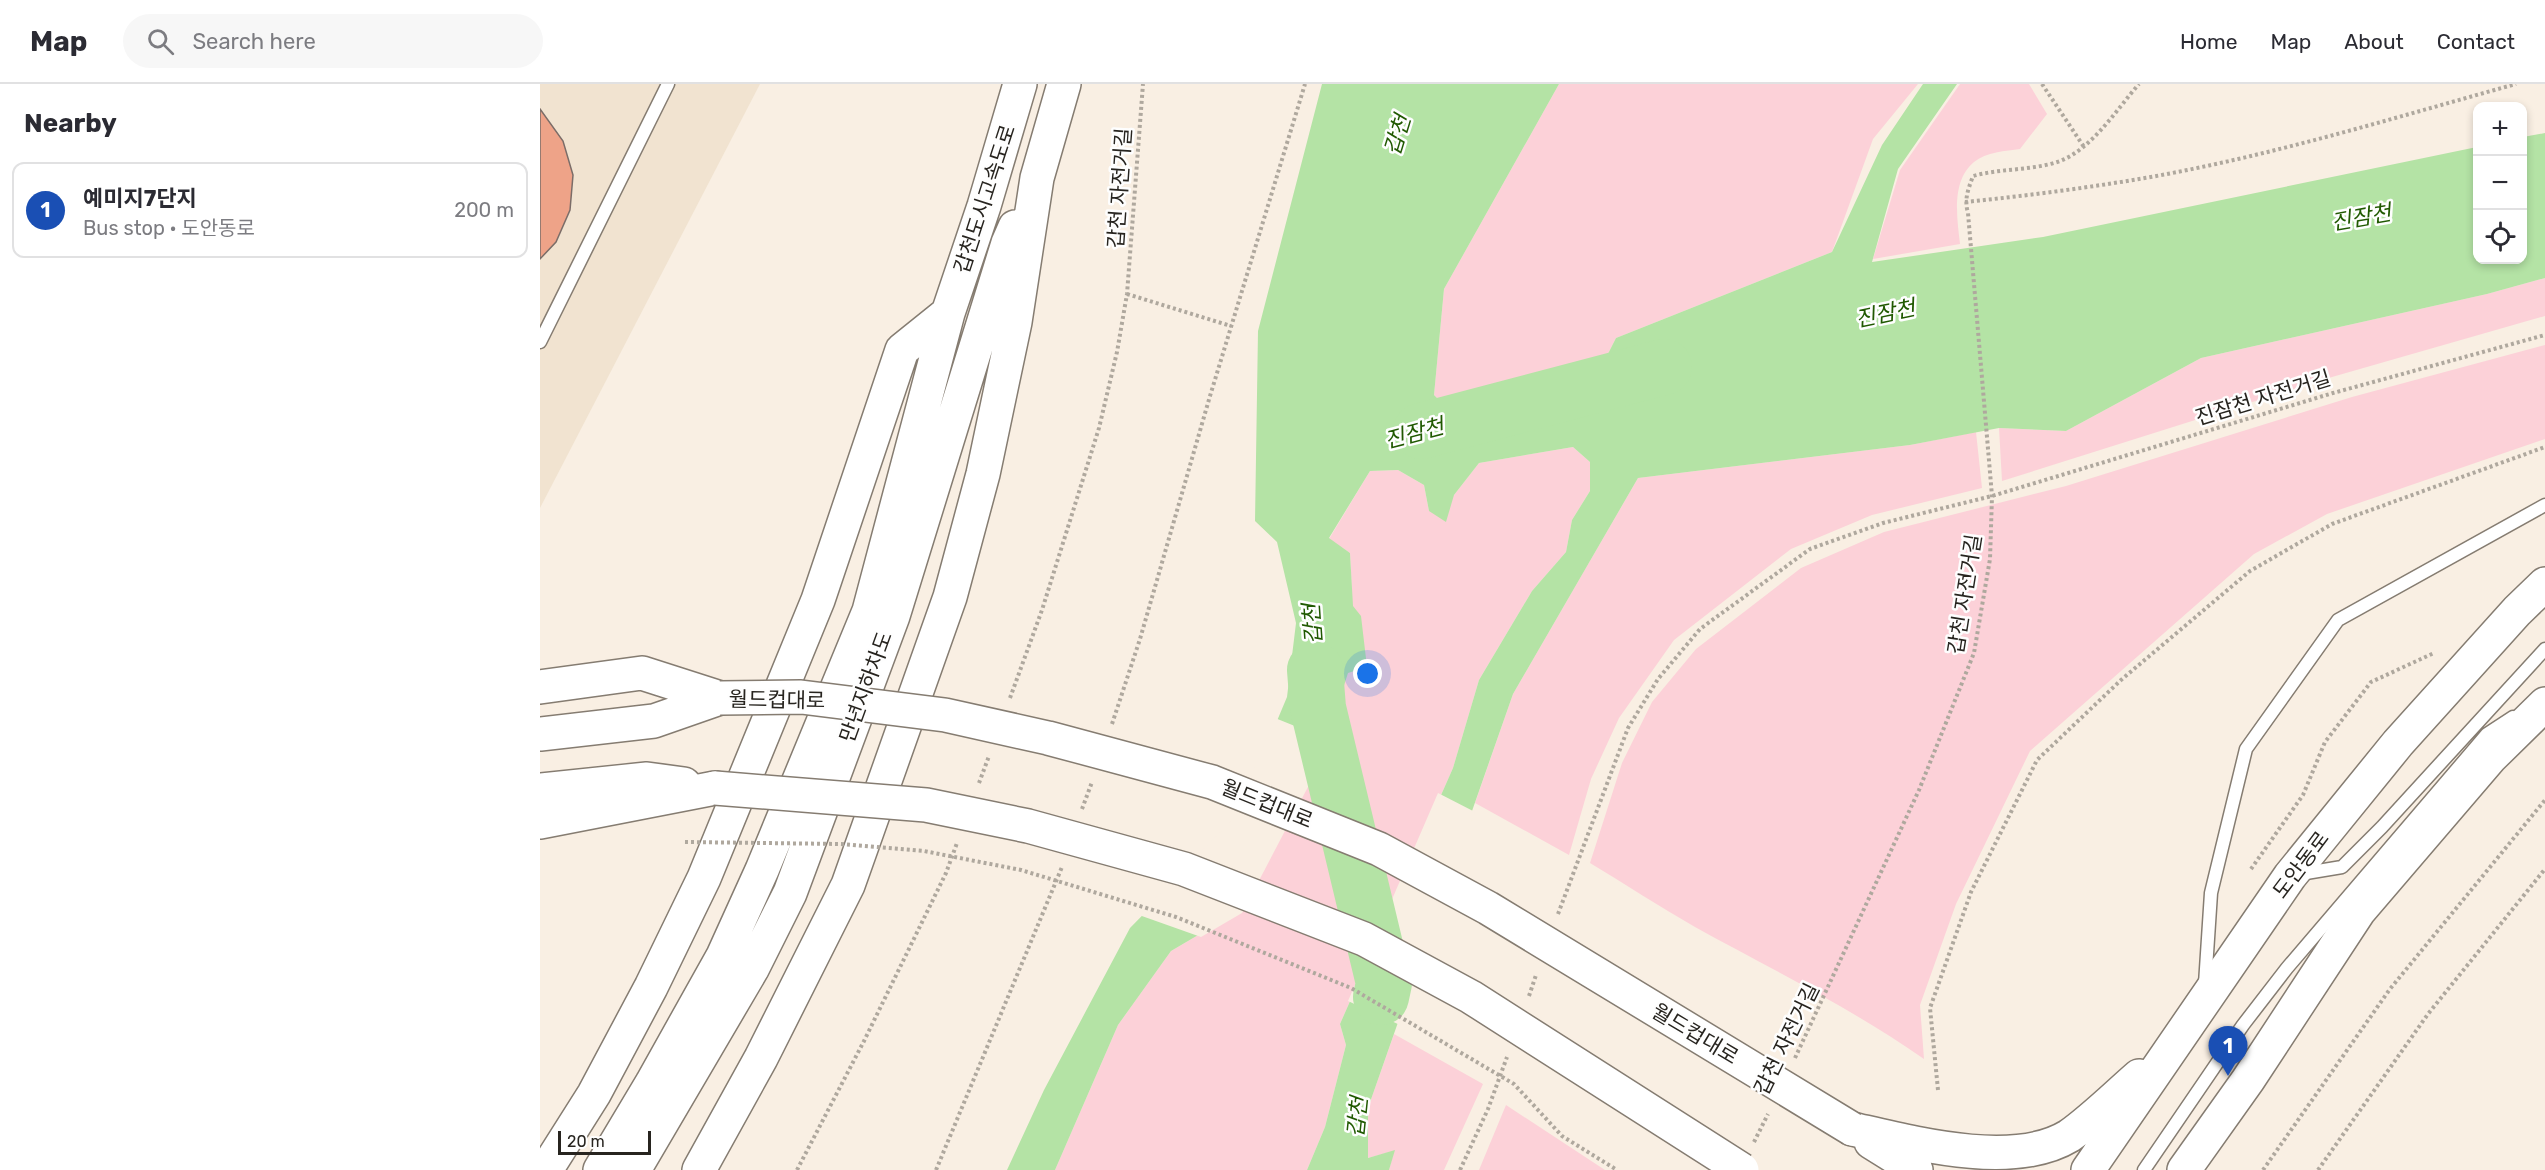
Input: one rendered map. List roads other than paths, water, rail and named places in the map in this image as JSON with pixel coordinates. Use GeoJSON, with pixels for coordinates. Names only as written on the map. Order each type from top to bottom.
{"type":"FeatureCollection","features":[{"type":"Feature","properties":{"kind":"main road","name":"갑천도시고속도로"},"geometry":{"type":"LineString","coordinates":[[948,313],[984,206],[1020,84]]}},
{"type":"Feature","properties":{"kind":"main road","name":"갑천도시고속도로"},"geometry":{"type":"LineString","coordinates":[[1037,178],[1064,84]]}},
{"type":"Feature","properties":{"kind":"main road"},"geometry":{"type":"LineString","coordinates":[[699,1170],[761,1058],[848,885],[950,597],[983,474],[1013,334],[1037,178]]}},
{"type":"Feature","properties":{"kind":"main road","name":"만년지하차도"},"geometry":{"type":"LineString","coordinates":[[634,1170],[752,969],[790,893],[893,616],[1008,243],[1037,178]]}},
{"type":"Feature","properties":{"kind":"main road"},"geometry":{"type":"LineString","coordinates":[[546,1170],[604,1074],[651,987],[704,878],[818,600],[902,350],[948,313]]}},
{"type":"Feature","properties":{"kind":"main road","name":"만년지하차도"},"geometry":{"type":"LineString","coordinates":[[600,1170],[723,956],[762,870],[869,610],[948,313]]}},
{"type":"Feature","properties":{"kind":"main road","name":"도안동로"},"geometry":{"type":"LineString","coordinates":[[2088,1170],[2290,876],[2398,743],[2517,611],[2545,584]]}},
{"type":"Feature","properties":{"kind":"main road"},"geometry":{"type":"LineString","coordinates":[[540,687],[642,673],[720,698]]}},
{"type":"Feature","properties":{"kind":"main road","name":"월드컵대로"},"geometry":{"type":"LineString","coordinates":[[540,734],[654,721],[720,698],[801,697],[945,715],[1048,738],[1212,782],[1379,849],[1488,908],[1916,1170]]}},
{"type":"Feature","properties":{"kind":"main road"},"geometry":{"type":"LineString","coordinates":[[2184,1170],[2248,1080],[2359,911],[2490,758],[2545,704]]}},
{"type":"Feature","properties":{"kind":"main road"},"geometry":{"type":"LineString","coordinates":[[540,790],[646,779],[715,788],[926,805],[1028,826],[1184,869],[1374,944],[1471,997],[1746,1160]]}},
{"type":"Feature","properties":{"kind":"main road"},"geometry":{"type":"LineString","coordinates":[[540,822],[715,788]]}},
{"type":"Feature","properties":{"kind":"main road"},"geometry":{"type":"LineString","coordinates":[[1852,1129],[1948,1151],[2008,1154],[2042,1149],[2067,1137],[2172,1048]]}},
{"type":"Feature","properties":{"kind":"main road"},"geometry":{"type":"LineString","coordinates":[[2207,1170],[2248,1080]]}},
{"type":"Feature","properties":{"kind":"lane"},"geometry":{"type":"LineString","coordinates":[[540,342],[668,84]]}},
{"type":"Feature","properties":{"kind":"lane"},"geometry":{"type":"LineString","coordinates":[[2204,1001],[2211,893],[2246,749],[2338,620],[2545,505]]}},
{"type":"Feature","properties":{"kind":"lane"},"geometry":{"type":"LineString","coordinates":[[2290,876],[2342,867],[2382,828],[2545,649]]}},
{"type":"Feature","properties":{"kind":"lane"},"geometry":{"type":"LineString","coordinates":[[2144,1170],[2242,1025],[2357,883],[2487,734],[2545,696]]}},
{"type":"Feature","properties":{"kind":"water"},"geometry":{"type":"Polygon","coordinates":[[[1322,84],[1559,84],[1444,289],[1434,395],[1450,411],[1578,413],[1616,338],[1832,252],[1882,145],[1923,84],[1957,84],[1898,169],[1872,262],[2043,237],[2473,148],[2473,264],[2527,264],[2527,136],[2545,133],[2545,278],[2487,294],[2201,358],[2066,431],[1999,428],[1910,445],[1638,478],[1513,694],[1368,1108],[1368,1158],[1395,1150],[1389,1170],[1307,1170],[1325,1127],[1346,1045],[1340,1024],[1453,768],[1479,680],[1532,591],[1566,552],[1572,520],[1590,491],[1590,462],[1573,447],[1479,463],[1454,495],[1446,522],[1429,511],[1424,485],[1398,470],[1370,471],[1329,538],[1350,553],[1353,606],[1361,616],[1367,667],[1348,673],[1340,698],[1336,727],[1239,911],[1171,951],[1118,1025],[1055,1170],[1007,1170],[1044,1090],[1130,928],[1235,821],[1287,697],[1296,623],[1277,542],[1255,521],[1258,331],[1322,84]]]}},
{"type":"Feature","properties":{"kind":"waterway","name":"진잠천"},"geometry":{"type":"LineString","coordinates":[[1421,431],[1664,367]]}},
{"type":"Feature","properties":{"kind":"waterway","name":"갑천"},"geometry":{"type":"LineString","coordinates":[[1315,670],[1318,708],[1384,983],[1381,997]]}},
{"type":"Feature","properties":{"kind":"place","name":"예미지7단지"},"geometry":{"type":"Point","coordinates":[2228,1076]}}]}
